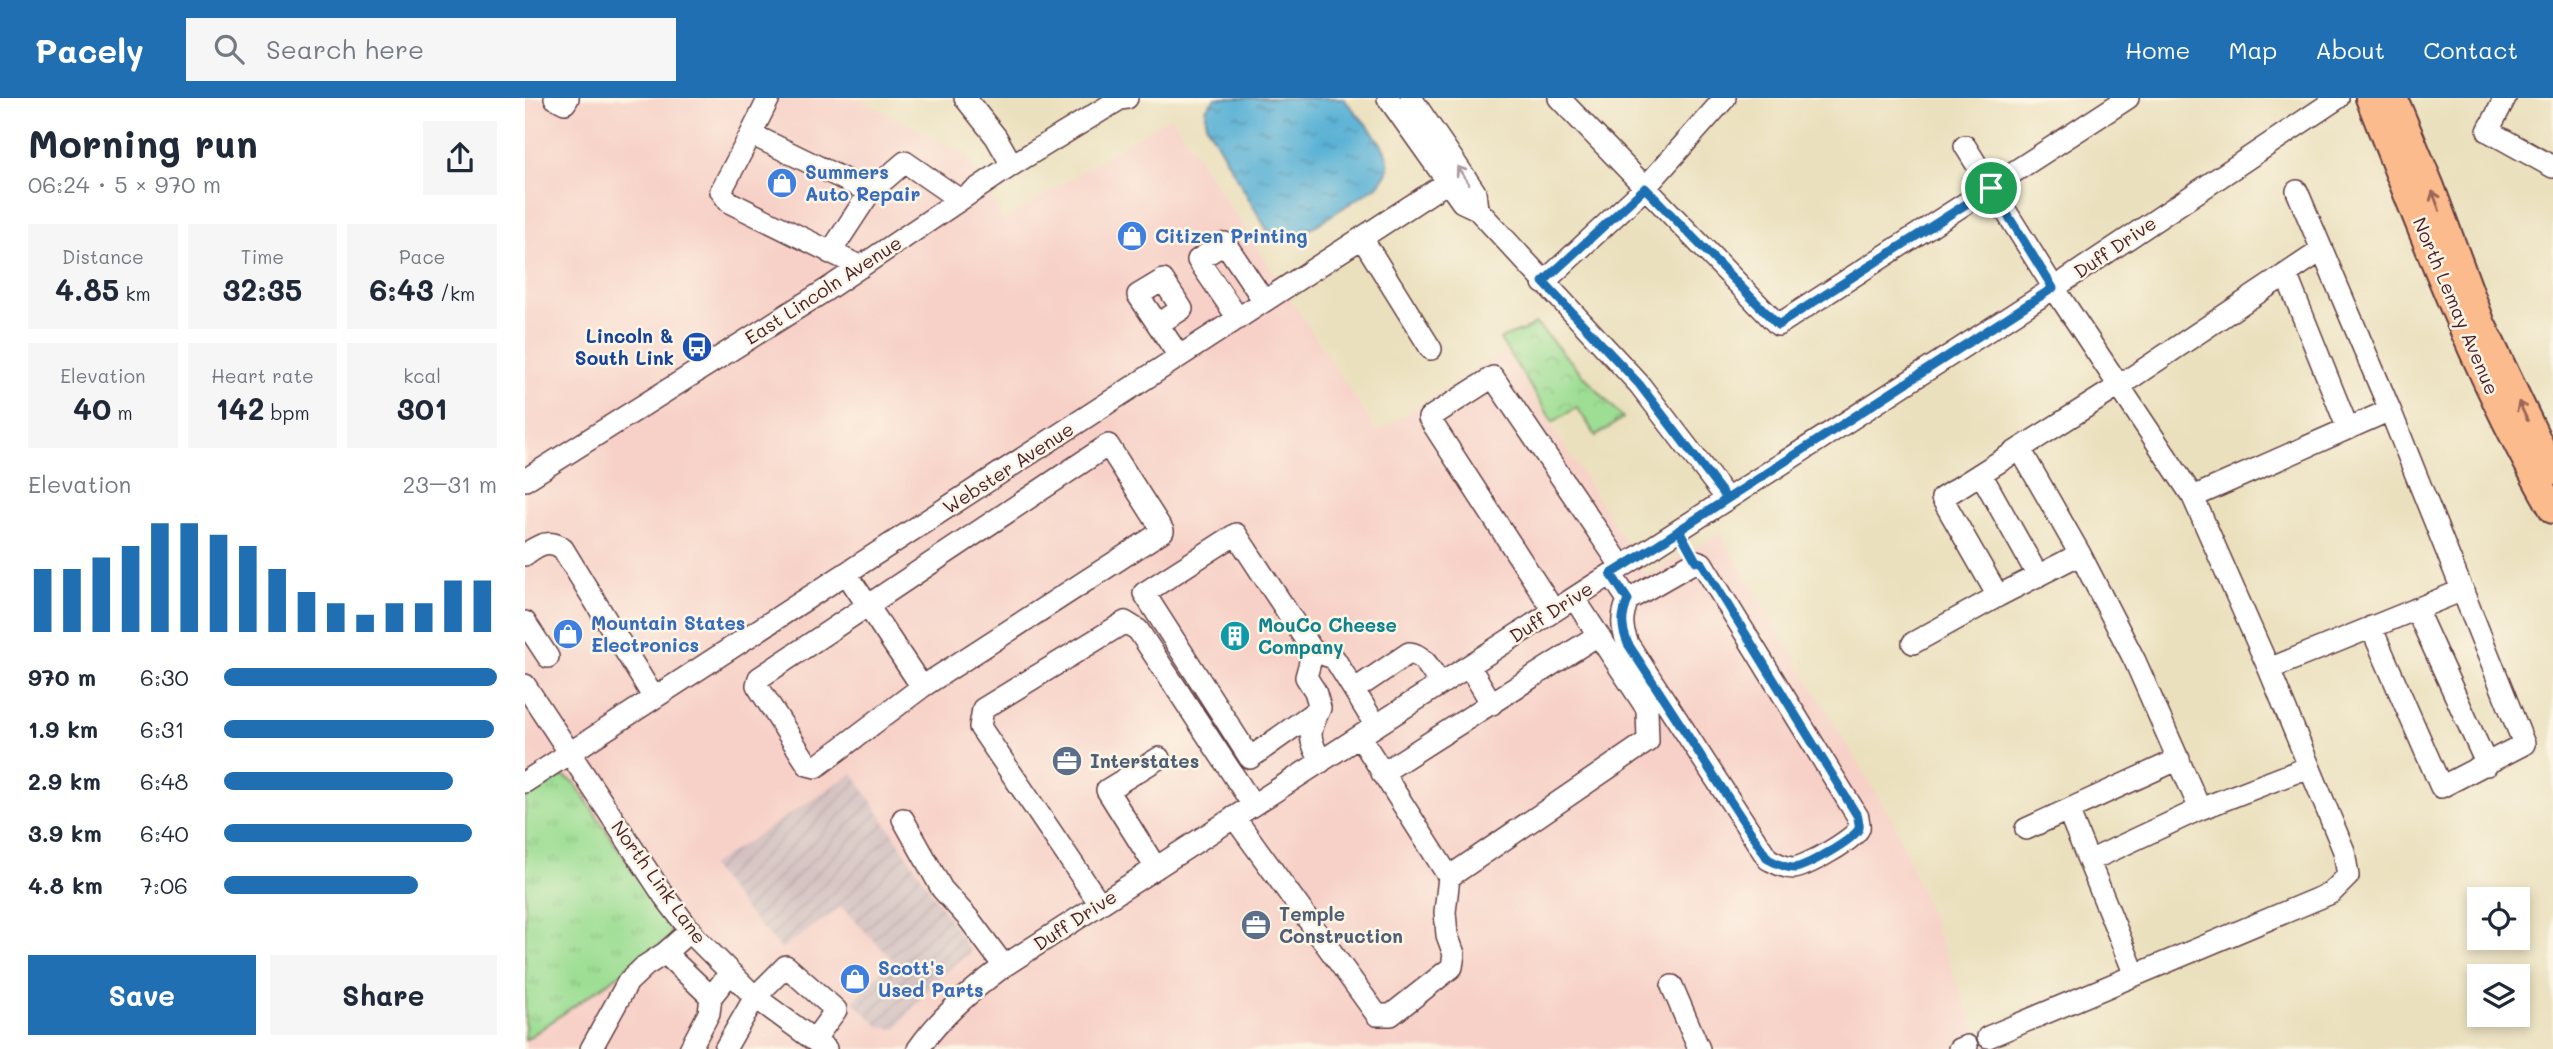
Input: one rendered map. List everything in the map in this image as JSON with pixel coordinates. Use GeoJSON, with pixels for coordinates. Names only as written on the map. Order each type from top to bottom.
{"type":"FeatureCollection","features":[{"type":"Feature","properties":{"kind":"main road","name":"North Lemay Avenue"},"geometry":{"type":"LineString","coordinates":[[2369,98],[2463,328],[2502,413],[2553,509]]}},
{"type":"Feature","properties":{"kind":"main road","name":"North Lemay Avenue"},"geometry":{"type":"LineString","coordinates":[[2394,98],[2431,187],[2482,324],[2553,472]]}},
{"type":"Feature","properties":{"kind":"street"},"geometry":{"type":"LineString","coordinates":[[555,98],[565,103],[568,98]]}},
{"type":"Feature","properties":{"kind":"street"},"geometry":{"type":"LineString","coordinates":[[769,98],[722,191],[729,202],[861,267]]}},
{"type":"Feature","properties":{"kind":"street"},"geometry":{"type":"LineString","coordinates":[[965,98],[996,137],[1012,165]]}},
{"type":"Feature","properties":{"kind":"street","name":"East Lincoln Avenue"},"geometry":{"type":"LineString","coordinates":[[525,480],[861,267],[1012,165],[1123,98]]}},
{"type":"Feature","properties":{"kind":"street"},"geometry":{"type":"LineString","coordinates":[[1388,98],[1462,202],[1477,209],[1639,384],[1727,499]]}},
{"type":"Feature","properties":{"kind":"street"},"geometry":{"type":"LineString","coordinates":[[1411,98],[1475,192],[1477,209]]}},
{"type":"Feature","properties":{"kind":"street"},"geometry":{"type":"LineString","coordinates":[[1559,98],[1778,325],[2128,98]]}},
{"type":"Feature","properties":{"kind":"street"},"geometry":{"type":"LineString","coordinates":[[1543,282],[1645,188],[1725,98]]}},
{"type":"Feature","properties":{"kind":"street","name":"Duff Drive"},"geometry":{"type":"LineString","coordinates":[[918,1049],[935,1025],[966,995],[1004,966],[2053,288],[2338,98]]}},
{"type":"Feature","properties":{"kind":"street"},"geometry":{"type":"LineString","coordinates":[[2505,98],[2488,131],[2553,167]]}},
{"type":"Feature","properties":{"kind":"street"},"geometry":{"type":"LineString","coordinates":[[751,134],[870,191]]}},
{"type":"Feature","properties":{"kind":"street"},"geometry":{"type":"LineString","coordinates":[[1965,146],[2053,288],[2193,497],[2269,669],[2344,851],[2348,876],[2332,893],[1988,1037]]}},
{"type":"Feature","properties":{"kind":"street"},"geometry":{"type":"LineString","coordinates":[[830,253],[870,191],[905,162],[960,200]]}},
{"type":"Feature","properties":{"kind":"street","name":"Webster Avenue"},"geometry":{"type":"LineString","coordinates":[[525,782],[1446,183]]}},
{"type":"Feature","properties":{"kind":"street"},"geometry":{"type":"LineString","coordinates":[[2297,191],[2390,410],[2524,744],[2441,787],[2371,627]]}},
{"type":"Feature","properties":{"kind":"street"},"geometry":{"type":"LineString","coordinates":[[1362,238],[1431,349]]}},
{"type":"Feature","properties":{"kind":"street"},"geometry":{"type":"LineString","coordinates":[[1238,318],[1198,260],[1225,243],[1264,301]]}},
{"type":"Feature","properties":{"kind":"street"},"geometry":{"type":"LineString","coordinates":[[1999,596],[1943,498],[2119,386],[2322,250]]}},
{"type":"Feature","properties":{"kind":"street"},"geometry":{"type":"LineString","coordinates":[[2285,274],[2348,429]]}},
{"type":"Feature","properties":{"kind":"street"},"geometry":{"type":"LineString","coordinates":[[1158,324],[1179,356]]}},
{"type":"Feature","properties":{"kind":"street"},"geometry":{"type":"LineString","coordinates":[[1554,611],[1429,418],[1493,377],[1617,570],[1628,600]]}},
{"type":"Feature","properties":{"kind":"street"},"geometry":{"type":"LineString","coordinates":[[2193,497],[2390,410]]}},
{"type":"Feature","properties":{"kind":"street"},"geometry":{"type":"LineString","coordinates":[[1108,444],[1163,531],[922,687],[815,767],[808,765],[757,685],[759,678],[867,605],[1108,444]]}},
{"type":"Feature","properties":{"kind":"street"},"geometry":{"type":"LineString","coordinates":[[2020,449],[2080,554],[2135,661],[2200,808]]}},
{"type":"Feature","properties":{"kind":"street"},"geometry":{"type":"LineString","coordinates":[[1980,474],[2038,576]]}},
{"type":"Feature","properties":{"kind":"street"},"geometry":{"type":"LineString","coordinates":[[1679,530],[1858,817],[1859,829],[1852,838],[1805,864],[1793,868],[1768,859],[1628,644],[1622,629],[1622,614],[1628,600],[1696,561]]}},
{"type":"Feature","properties":{"kind":"street"},"geometry":{"type":"LineString","coordinates":[[1234,817],[1377,1015],[1391,1015],[1451,967],[1454,954],[1447,935],[1445,912],[1449,877],[1382,773],[1354,690],[1334,658],[1313,651],[1236,534],[1144,593],[1250,758],[1320,708]]}},
{"type":"Feature","properties":{"kind":"street"},"geometry":{"type":"LineString","coordinates":[[525,555],[551,542],[563,549],[654,698]]}},
{"type":"Feature","properties":{"kind":"street"},"geometry":{"type":"LineString","coordinates":[[1913,643],[2080,554]]}},
{"type":"Feature","properties":{"kind":"street"},"geometry":{"type":"LineString","coordinates":[[846,573],[922,687]]}},
{"type":"Feature","properties":{"kind":"street"},"geometry":{"type":"LineString","coordinates":[[2269,669],[2463,590]]}},
{"type":"Feature","properties":{"kind":"street"},"geometry":{"type":"LineString","coordinates":[[1449,877],[1648,741],[1647,709],[1574,598]]}},
{"type":"Feature","properties":{"kind":"street"},"geometry":{"type":"LineString","coordinates":[[2416,609],[2487,765]]}},
{"type":"Feature","properties":{"kind":"street"},"geometry":{"type":"LineString","coordinates":[[1100,904],[980,727],[983,709],[1125,622],[1138,630],[1253,805]]}},
{"type":"Feature","properties":{"kind":"street"},"geometry":{"type":"LineString","coordinates":[[528,633],[548,657]]}},
{"type":"Feature","properties":{"kind":"street"},"geometry":{"type":"LineString","coordinates":[[1382,773],[1598,635]]}},
{"type":"Feature","properties":{"kind":"street"},"geometry":{"type":"LineString","coordinates":[[1313,651],[1306,677],[1315,691],[1320,708],[1312,725],[1310,739],[1321,762]]}},
{"type":"Feature","properties":{"kind":"street"},"geometry":{"type":"LineString","coordinates":[[1354,690],[1409,653],[1415,653],[1422,658],[1440,684]]}},
{"type":"Feature","properties":{"kind":"street"},"geometry":{"type":"LineString","coordinates":[[1469,666],[1492,704]]}},
{"type":"Feature","properties":{"kind":"street","name":"North Link Lane"},"geometry":{"type":"LineString","coordinates":[[528,697],[570,752],[664,896],[691,930],[755,997],[811,1043]]}},
{"type":"Feature","properties":{"kind":"street"},"geometry":{"type":"LineString","coordinates":[[1156,868],[1107,790],[1159,758]]}},
{"type":"Feature","properties":{"kind":"street"},"geometry":{"type":"LineString","coordinates":[[2026,829],[2179,759]]}},
{"type":"Feature","properties":{"kind":"street"},"geometry":{"type":"LineString","coordinates":[[2089,861],[2200,808],[2309,767]]}},
{"type":"Feature","properties":{"kind":"street"},"geometry":{"type":"LineString","coordinates":[[2068,810],[2135,975]]}},
{"type":"Feature","properties":{"kind":"street"},"geometry":{"type":"LineString","coordinates":[[903,819],[942,889],[969,919],[1004,966]]}},
{"type":"Feature","properties":{"kind":"street"},"geometry":{"type":"LineString","coordinates":[[591,1049],[628,982],[645,965],[665,953],[691,930]]}},
{"type":"Feature","properties":{"kind":"street"},"geometry":{"type":"LineString","coordinates":[[665,953],[711,997]]}},
{"type":"Feature","properties":{"kind":"street"},"geometry":{"type":"LineString","coordinates":[[725,1049],[755,997],[786,967],[836,1010],[811,1043]]}},
{"type":"Feature","properties":{"kind":"street"},"geometry":{"type":"LineString","coordinates":[[689,1049],[709,1013],[711,997],[730,973]]}},
{"type":"Feature","properties":{"kind":"street"},"geometry":{"type":"LineString","coordinates":[[1672,986],[1699,1049]]}},
{"type":"Feature","properties":{"kind":"shaded area"},"geometry":{"type":"Polygon","coordinates":[[[525,98],[858,98],[966,155],[1004,220],[1171,116],[1377,432],[1505,352],[1646,575],[1720,534],[1893,821],[1983,1049],[525,1049],[525,98]]]}},
{"type":"Feature","properties":{"kind":"shaded area"},"geometry":{"type":"Polygon","coordinates":[[[853,773],[971,952],[935,980],[896,1029],[880,1027],[853,1002],[893,960],[841,907],[781,949],[743,908],[710,866],[853,773]]]}},
{"type":"Feature","properties":{"kind":"green space"},"geometry":{"type":"Polygon","coordinates":[[[1535,323],[1623,418],[1596,436],[1577,407],[1553,422],[1500,339],[1535,323]]]}},
{"type":"Feature","properties":{"kind":"green space"},"geometry":{"type":"Polygon","coordinates":[[[563,776],[574,782],[671,928],[672,938],[525,1040],[525,798],[563,776]]]}},
{"type":"Feature","properties":{"kind":"water"},"geometry":{"type":"Polygon","coordinates":[[[1215,98],[1343,98],[1382,145],[1388,161],[1387,171],[1377,186],[1296,238],[1281,238],[1267,230],[1206,124],[1206,109],[1215,98]]]}},
{"type":"Feature","properties":{"kind":"place","name":"Summers Auto Repair"},"geometry":{"type":"Point","coordinates":[782,183]}},
{"type":"Feature","properties":{"kind":"place","name":"Citizen Printing"},"geometry":{"type":"Point","coordinates":[1132,236]}},
{"type":"Feature","properties":{"kind":"place","name":"Lincoln & South Link"},"geometry":{"type":"Point","coordinates":[697,347]}},
{"type":"Feature","properties":{"kind":"place","name":"Mountain States Electronics"},"geometry":{"type":"Point","coordinates":[568,634]}},
{"type":"Feature","properties":{"kind":"place","name":"MouCo Cheese Company"},"geometry":{"type":"Point","coordinates":[1235,636]}},
{"type":"Feature","properties":{"kind":"place","name":"Interstates"},"geometry":{"type":"Point","coordinates":[1067,761]}},
{"type":"Feature","properties":{"kind":"place","name":"Temple Construction"},"geometry":{"type":"Point","coordinates":[1256,925]}},
{"type":"Feature","properties":{"kind":"place","name":"Scott's Used Parts"},"geometry":{"type":"Point","coordinates":[855,979]}},
{"type":"Feature","properties":{"kind":"route"},"geometry":{"type":"LineString","coordinates":[[1991,188],[1778,325],[1645,188],[1543,282],[1639,384],[1727,499],[1679,530],[1858,817],[1859,829],[1852,838],[1805,864],[1793,868],[1779,865],[1768,859],[1628,644],[1622,629],[1622,614],[1628,600],[1611,574],[1622,567],[1679,530],[1727,499],[2053,288],[1991,188]]}}]}
